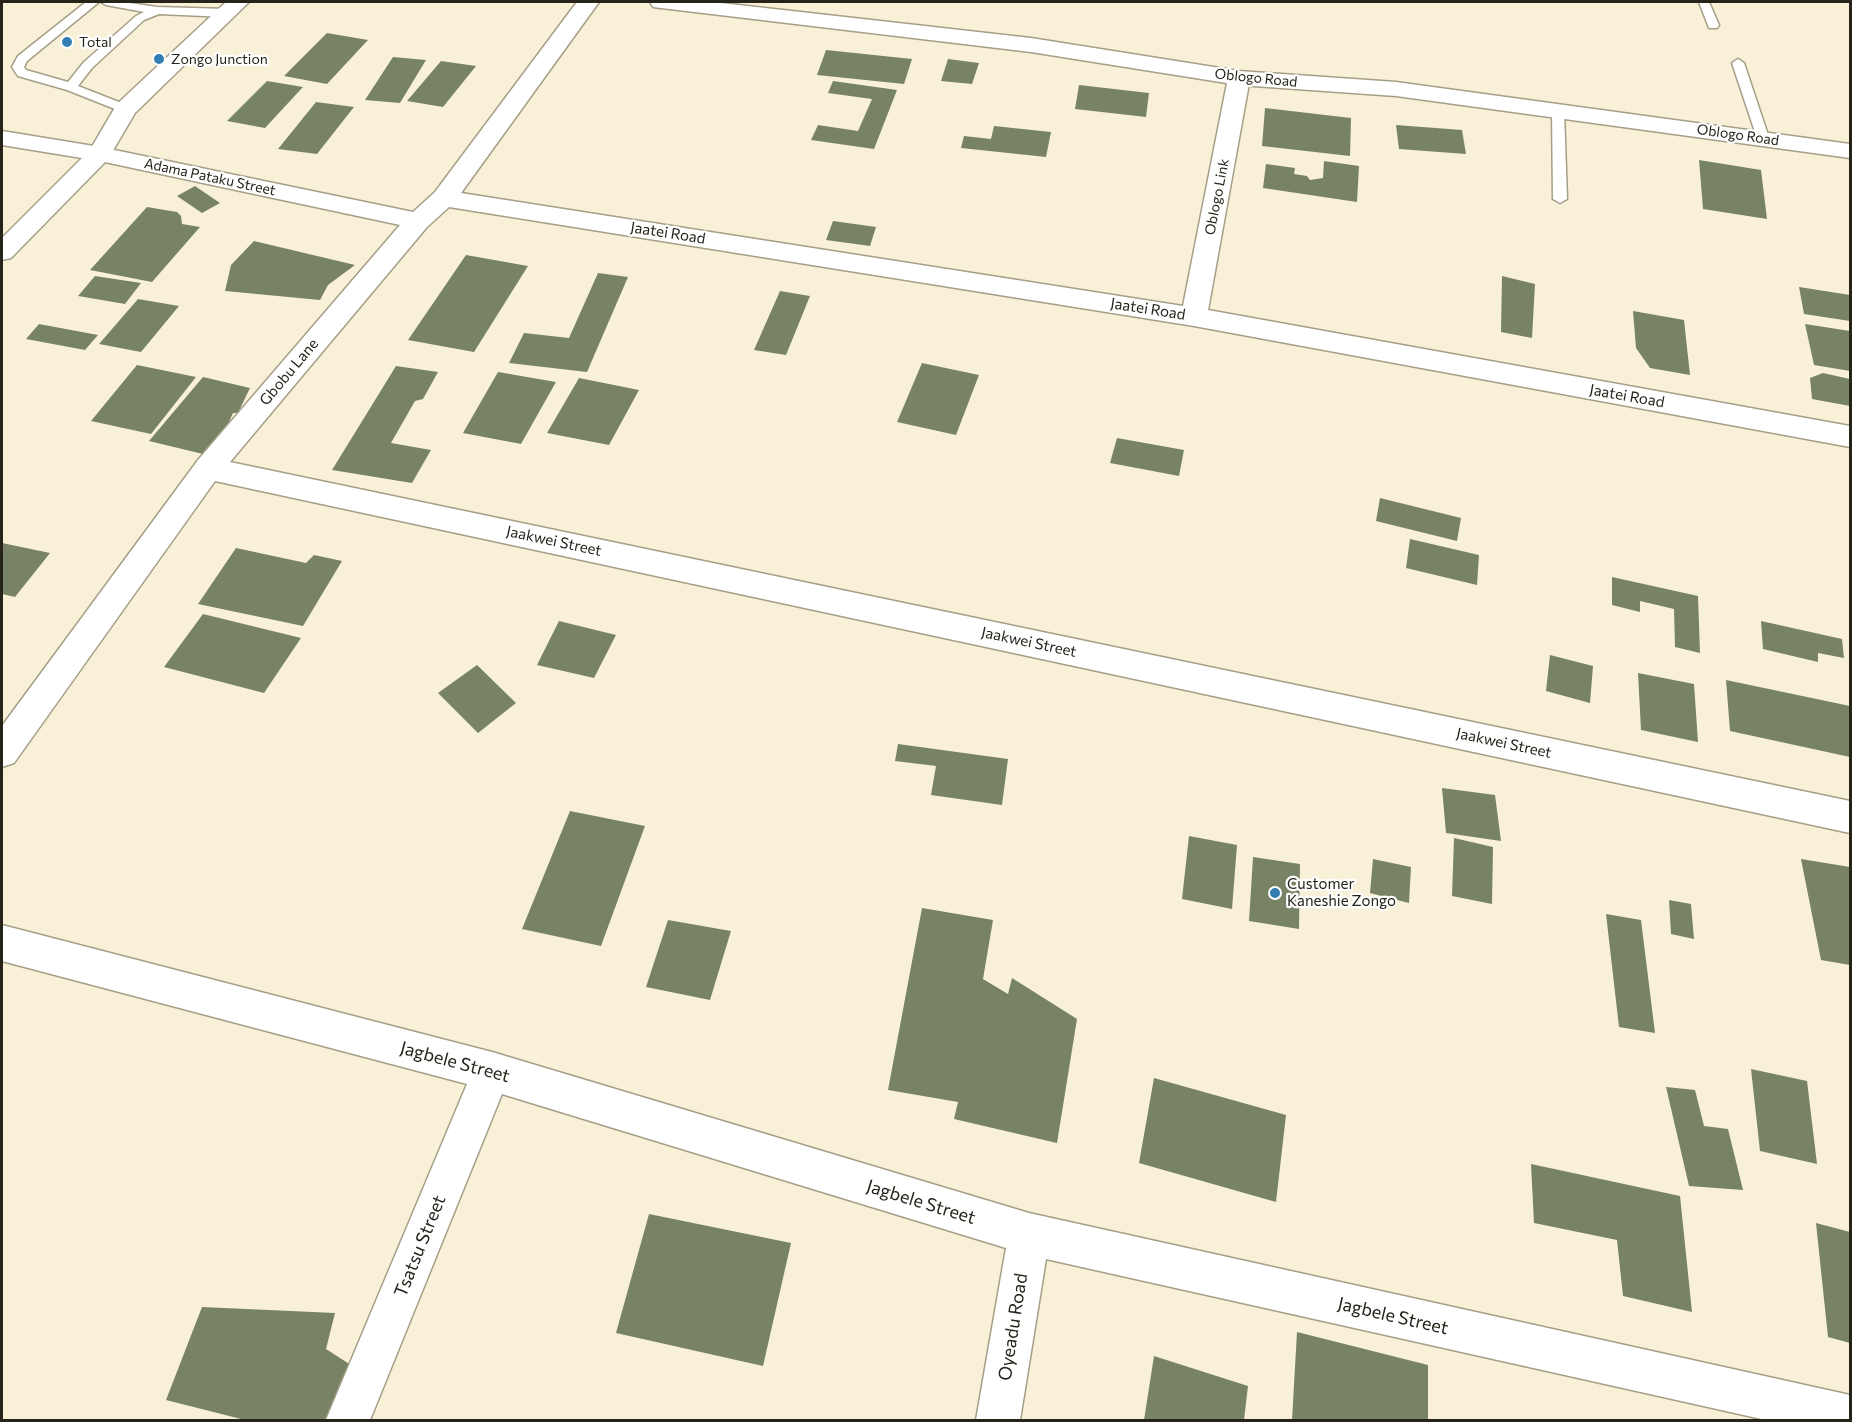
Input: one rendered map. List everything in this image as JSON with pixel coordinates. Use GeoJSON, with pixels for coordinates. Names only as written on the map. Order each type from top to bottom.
{"type":"FeatureCollection","features":[{"type":"Feature","properties":{"kind":"street","name":"Gbobu Lane"},"geometry":{"type":"LineString","coordinates":[[2,752],[208,468],[418,220],[444,198],[588,2]]}},
{"type":"Feature","properties":{"kind":"street","name":"Oblogo Road"},"geometry":{"type":"LineString","coordinates":[[661,2],[1031,45],[1239,78],[1396,89],[1851,151]]}},
{"type":"Feature","properties":{"kind":"street"},"geometry":{"type":"LineString","coordinates":[[2,252],[100,154],[125,109],[232,7]]}},
{"type":"Feature","properties":{"kind":"street","name":"Oblogo Link"},"geometry":{"type":"LineString","coordinates":[[1194,317],[1239,78]]}},
{"type":"Feature","properties":{"kind":"street","name":"Adama Pataku Street"},"geometry":{"type":"LineString","coordinates":[[2,138],[100,154],[418,220]]}},
{"type":"Feature","properties":{"kind":"street","name":"Jaatei Road"},"geometry":{"type":"LineString","coordinates":[[444,198],[1194,317],[1851,437]]}},
{"type":"Feature","properties":{"kind":"street","name":"Jaakwei Street"},"geometry":{"type":"LineString","coordinates":[[208,468],[1851,817]]}},
{"type":"Feature","properties":{"kind":"street","name":"Jagbele Street"},"geometry":{"type":"LineString","coordinates":[[2,943],[492,1071],[1029,1234],[1851,1418]]}},
{"type":"Feature","properties":{"kind":"street","name":"Tsatsu Street"},"geometry":{"type":"LineString","coordinates":[[348,1420],[492,1071]]}},
{"type":"Feature","properties":{"kind":"street","name":"Oyeadu Road"},"geometry":{"type":"LineString","coordinates":[[998,1420],[1029,1234]]}},
{"type":"Feature","properties":{"kind":"lane"},"geometry":{"type":"LineString","coordinates":[[93,2],[22,59],[18,67],[22,73],[71,87],[125,109]]}},
{"type":"Feature","properties":{"kind":"lane"},"geometry":{"type":"LineString","coordinates":[[106,2],[157,11],[232,7]]}},
{"type":"Feature","properties":{"kind":"lane"},"geometry":{"type":"LineString","coordinates":[[1704,2],[1713,25]]}},
{"type":"Feature","properties":{"kind":"lane"},"geometry":{"type":"LineString","coordinates":[[71,87],[88,65],[140,18],[157,11]]}},
{"type":"Feature","properties":{"kind":"lane"},"geometry":{"type":"LineString","coordinates":[[1738,63],[1763,138]]}},
{"type":"Feature","properties":{"kind":"lane"},"geometry":{"type":"LineString","coordinates":[[1558,110],[1560,199]]}},
{"type":"Feature","properties":{"kind":"building"},"geometry":{"type":"Polygon","coordinates":[[[327,33],[368,40],[327,84],[284,76],[327,33]]]}},
{"type":"Feature","properties":{"kind":"building"},"geometry":{"type":"Polygon","coordinates":[[[826,50],[912,59],[904,84],[817,75],[826,50]]]}},
{"type":"Feature","properties":{"kind":"building"},"geometry":{"type":"Polygon","coordinates":[[[393,57],[426,60],[400,103],[365,100],[393,57]]]}},
{"type":"Feature","properties":{"kind":"building"},"geometry":{"type":"Polygon","coordinates":[[[948,59],[979,63],[972,84],[941,81],[948,59]]]}},
{"type":"Feature","properties":{"kind":"building"},"geometry":{"type":"Polygon","coordinates":[[[441,61],[476,66],[443,107],[407,101],[441,61]]]}},
{"type":"Feature","properties":{"kind":"building"},"geometry":{"type":"Polygon","coordinates":[[[267,81],[303,87],[265,128],[227,121],[267,81]]]}},
{"type":"Feature","properties":{"kind":"building"},"geometry":{"type":"Polygon","coordinates":[[[833,81],[897,90],[874,149],[811,140],[818,125],[858,131],[872,99],[828,93],[833,81]]]}},
{"type":"Feature","properties":{"kind":"building"},"geometry":{"type":"Polygon","coordinates":[[[1079,85],[1149,93],[1146,117],[1075,109],[1079,85]]]}},
{"type":"Feature","properties":{"kind":"building"},"geometry":{"type":"Polygon","coordinates":[[[316,102],[354,107],[317,154],[278,149],[316,102]]]}},
{"type":"Feature","properties":{"kind":"building"},"geometry":{"type":"Polygon","coordinates":[[[1265,108],[1351,118],[1350,156],[1262,146],[1265,108]]]}},
{"type":"Feature","properties":{"kind":"building"},"geometry":{"type":"Polygon","coordinates":[[[1396,125],[1462,130],[1466,154],[1399,149],[1396,125]]]}},
{"type":"Feature","properties":{"kind":"building"},"geometry":{"type":"Polygon","coordinates":[[[994,126],[1051,132],[1046,157],[961,148],[964,136],[991,139],[994,126]]]}},
{"type":"Feature","properties":{"kind":"building"},"geometry":{"type":"Polygon","coordinates":[[[1699,160],[1761,170],[1767,219],[1703,209],[1699,160]]]}},
{"type":"Feature","properties":{"kind":"building"},"geometry":{"type":"Polygon","coordinates":[[[1324,161],[1359,166],[1357,202],[1263,188],[1266,164],[1295,168],[1294,174],[1307,176],[1310,180],[1323,178],[1324,161]]]}},
{"type":"Feature","properties":{"kind":"building"},"geometry":{"type":"Polygon","coordinates":[[[195,186],[220,203],[202,213],[177,196],[195,186]]]}},
{"type":"Feature","properties":{"kind":"building"},"geometry":{"type":"Polygon","coordinates":[[[147,207],[177,212],[181,216],[182,224],[200,227],[152,282],[90,270],[147,207]]]}},
{"type":"Feature","properties":{"kind":"building"},"geometry":{"type":"Polygon","coordinates":[[[833,221],[876,227],[870,246],[826,240],[833,221]]]}},
{"type":"Feature","properties":{"kind":"building"},"geometry":{"type":"Polygon","coordinates":[[[254,241],[355,265],[328,285],[320,300],[225,291],[231,265],[254,241]]]}},
{"type":"Feature","properties":{"kind":"building"},"geometry":{"type":"Polygon","coordinates":[[[466,255],[528,266],[474,352],[408,340],[466,255]]]}},
{"type":"Feature","properties":{"kind":"building"},"geometry":{"type":"Polygon","coordinates":[[[598,273],[628,277],[587,372],[509,363],[524,333],[569,338],[598,273]]]}},
{"type":"Feature","properties":{"kind":"building"},"geometry":{"type":"Polygon","coordinates":[[[95,276],[141,283],[125,304],[78,296],[95,276]]]}},
{"type":"Feature","properties":{"kind":"building"},"geometry":{"type":"Polygon","coordinates":[[[1502,276],[1535,284],[1532,338],[1501,332],[1502,276]]]}},
{"type":"Feature","properties":{"kind":"building"},"geometry":{"type":"Polygon","coordinates":[[[1799,287],[1850,295],[1850,321],[1804,314],[1799,287]]]}},
{"type":"Feature","properties":{"kind":"building"},"geometry":{"type":"Polygon","coordinates":[[[780,291],[810,296],[786,355],[754,350],[780,291]]]}},
{"type":"Feature","properties":{"kind":"building"},"geometry":{"type":"Polygon","coordinates":[[[138,299],[179,306],[141,352],[99,344],[138,299]]]}},
{"type":"Feature","properties":{"kind":"building"},"geometry":{"type":"Polygon","coordinates":[[[1633,311],[1684,320],[1690,375],[1650,368],[1636,348],[1633,311]]]}},
{"type":"Feature","properties":{"kind":"building"},"geometry":{"type":"Polygon","coordinates":[[[39,324],[98,335],[85,350],[26,339],[39,324]]]}},
{"type":"Feature","properties":{"kind":"building"},"geometry":{"type":"Polygon","coordinates":[[[1805,324],[1850,331],[1850,371],[1814,365],[1805,324]]]}},
{"type":"Feature","properties":{"kind":"building"},"geometry":{"type":"Polygon","coordinates":[[[922,363],[979,375],[956,435],[897,422],[922,363]]]}},
{"type":"Feature","properties":{"kind":"building"},"geometry":{"type":"Polygon","coordinates":[[[137,365],[196,377],[151,434],[91,421],[137,365]]]}},
{"type":"Feature","properties":{"kind":"building"},"geometry":{"type":"Polygon","coordinates":[[[396,366],[438,372],[423,399],[415,401],[391,443],[431,450],[412,483],[332,470],[396,366]]]}},
{"type":"Feature","properties":{"kind":"building"},"geometry":{"type":"Polygon","coordinates":[[[498,372],[556,382],[521,444],[463,433],[498,372]]]}},
{"type":"Feature","properties":{"kind":"building"},"geometry":{"type":"Polygon","coordinates":[[[1823,373],[1850,379],[1850,406],[1812,399],[1810,378],[1823,373]]]}},
{"type":"Feature","properties":{"kind":"building"},"geometry":{"type":"Polygon","coordinates":[[[203,377],[250,388],[238,413],[233,413],[229,422],[231,425],[207,455],[149,441],[203,377]]]}},
{"type":"Feature","properties":{"kind":"building"},"geometry":{"type":"Polygon","coordinates":[[[579,378],[639,390],[609,445],[547,433],[579,378]]]}},
{"type":"Feature","properties":{"kind":"building"},"geometry":{"type":"Polygon","coordinates":[[[1117,438],[1184,450],[1179,476],[1110,463],[1117,438]]]}},
{"type":"Feature","properties":{"kind":"building"},"geometry":{"type":"Polygon","coordinates":[[[1380,498],[1461,518],[1457,541],[1376,521],[1380,498]]]}},
{"type":"Feature","properties":{"kind":"building"},"geometry":{"type":"Polygon","coordinates":[[[1410,539],[1479,555],[1477,585],[1406,568],[1410,539]]]}},
{"type":"Feature","properties":{"kind":"building"},"geometry":{"type":"Polygon","coordinates":[[[2,543],[50,553],[15,597],[2,594],[2,543]]]}},
{"type":"Feature","properties":{"kind":"building"},"geometry":{"type":"Polygon","coordinates":[[[236,548],[306,563],[314,555],[342,561],[303,626],[198,604],[236,548]]]}},
{"type":"Feature","properties":{"kind":"building"},"geometry":{"type":"Polygon","coordinates":[[[1612,577],[1698,596],[1700,653],[1675,647],[1674,609],[1640,601],[1640,612],[1612,605],[1612,577]]]}},
{"type":"Feature","properties":{"kind":"building"},"geometry":{"type":"Polygon","coordinates":[[[203,614],[301,638],[264,693],[164,667],[203,614]]]}},
{"type":"Feature","properties":{"kind":"building"},"geometry":{"type":"Polygon","coordinates":[[[559,621],[616,635],[594,678],[537,665],[559,621]]]}},
{"type":"Feature","properties":{"kind":"building"},"geometry":{"type":"Polygon","coordinates":[[[1761,621],[1842,639],[1844,658],[1818,653],[1818,662],[1763,649],[1761,621]]]}},
{"type":"Feature","properties":{"kind":"building"},"geometry":{"type":"Polygon","coordinates":[[[1550,655],[1593,666],[1590,703],[1546,691],[1550,655]]]}},
{"type":"Feature","properties":{"kind":"building"},"geometry":{"type":"Polygon","coordinates":[[[477,665],[516,703],[478,733],[438,693],[477,665]]]}},
{"type":"Feature","properties":{"kind":"building"},"geometry":{"type":"Polygon","coordinates":[[[1638,673],[1694,684],[1698,742],[1641,730],[1638,673]]]}},
{"type":"Feature","properties":{"kind":"building"},"geometry":{"type":"Polygon","coordinates":[[[1726,680],[1850,706],[1850,757],[1730,731],[1726,680]]]}},
{"type":"Feature","properties":{"kind":"building"},"geometry":{"type":"Polygon","coordinates":[[[898,744],[1008,759],[1002,805],[931,795],[936,766],[895,761],[898,744]]]}},
{"type":"Feature","properties":{"kind":"building"},"geometry":{"type":"Polygon","coordinates":[[[1442,788],[1495,795],[1501,841],[1446,833],[1442,788]]]}},
{"type":"Feature","properties":{"kind":"building"},"geometry":{"type":"Polygon","coordinates":[[[570,811],[645,826],[601,946],[522,929],[570,811]]]}},
{"type":"Feature","properties":{"kind":"building"},"geometry":{"type":"Polygon","coordinates":[[[1189,836],[1237,845],[1232,909],[1182,899],[1189,836]]]}},
{"type":"Feature","properties":{"kind":"building"},"geometry":{"type":"Polygon","coordinates":[[[1454,838],[1493,847],[1492,904],[1452,896],[1454,838]]]}},
{"type":"Feature","properties":{"kind":"building","name":"Customer Kaneshie Zongo"},"geometry":{"type":"Polygon","coordinates":[[[1253,857],[1300,864],[1299,929],[1249,921],[1253,857]]]}},
{"type":"Feature","properties":{"kind":"building"},"geometry":{"type":"Polygon","coordinates":[[[1373,859],[1411,867],[1409,903],[1370,893],[1373,859]]]}},
{"type":"Feature","properties":{"kind":"building"},"geometry":{"type":"Polygon","coordinates":[[[1801,859],[1850,867],[1850,965],[1821,960],[1801,859]]]}},
{"type":"Feature","properties":{"kind":"building"},"geometry":{"type":"Polygon","coordinates":[[[1669,900],[1691,904],[1694,939],[1671,934],[1669,900]]]}},
{"type":"Feature","properties":{"kind":"building"},"geometry":{"type":"Polygon","coordinates":[[[922,908],[993,920],[983,979],[1008,994],[1012,978],[1077,1019],[1057,1143],[954,1119],[958,1102],[888,1090],[922,908]]]}},
{"type":"Feature","properties":{"kind":"building"},"geometry":{"type":"Polygon","coordinates":[[[1606,914],[1641,920],[1655,1033],[1619,1027],[1606,914]]]}},
{"type":"Feature","properties":{"kind":"building"},"geometry":{"type":"Polygon","coordinates":[[[668,920],[731,931],[710,1000],[646,987],[668,920]]]}},
{"type":"Feature","properties":{"kind":"building"},"geometry":{"type":"Polygon","coordinates":[[[1751,1069],[1807,1081],[1817,1164],[1760,1151],[1751,1069]]]}},
{"type":"Feature","properties":{"kind":"building"},"geometry":{"type":"Polygon","coordinates":[[[1154,1078],[1286,1115],[1276,1202],[1139,1163],[1154,1078]]]}},
{"type":"Feature","properties":{"kind":"building"},"geometry":{"type":"Polygon","coordinates":[[[1666,1087],[1695,1090],[1704,1126],[1728,1129],[1743,1190],[1689,1186],[1666,1087]]]}},
{"type":"Feature","properties":{"kind":"building"},"geometry":{"type":"Polygon","coordinates":[[[1531,1164],[1680,1196],[1692,1312],[1623,1296],[1617,1240],[1534,1223],[1531,1164]]]}},
{"type":"Feature","properties":{"kind":"building"},"geometry":{"type":"Polygon","coordinates":[[[649,1214],[791,1243],[763,1366],[616,1333],[649,1214]]]}},
{"type":"Feature","properties":{"kind":"building"},"geometry":{"type":"Polygon","coordinates":[[[1816,1223],[1850,1232],[1850,1343],[1828,1337],[1816,1223]]]}},
{"type":"Feature","properties":{"kind":"building"},"geometry":{"type":"Polygon","coordinates":[[[202,1307],[335,1313],[326,1349],[354,1367],[332,1420],[245,1420],[166,1400],[202,1307]]]}},
{"type":"Feature","properties":{"kind":"building"},"geometry":{"type":"Polygon","coordinates":[[[1297,1332],[1428,1365],[1428,1420],[1292,1420],[1297,1332]]]}},
{"type":"Feature","properties":{"kind":"building"},"geometry":{"type":"Polygon","coordinates":[[[1154,1356],[1248,1386],[1244,1420],[1144,1420],[1154,1356]]]}},
{"type":"Feature","properties":{"kind":"place","name":"Total"},"geometry":{"type":"Point","coordinates":[67,42]}},
{"type":"Feature","properties":{"kind":"place","name":"Zongo Junction"},"geometry":{"type":"Point","coordinates":[159,59]}},
{"type":"Feature","properties":{"kind":"place","name":"Customer Kaneshie Zongo"},"geometry":{"type":"Point","coordinates":[1275,893]}}]}
